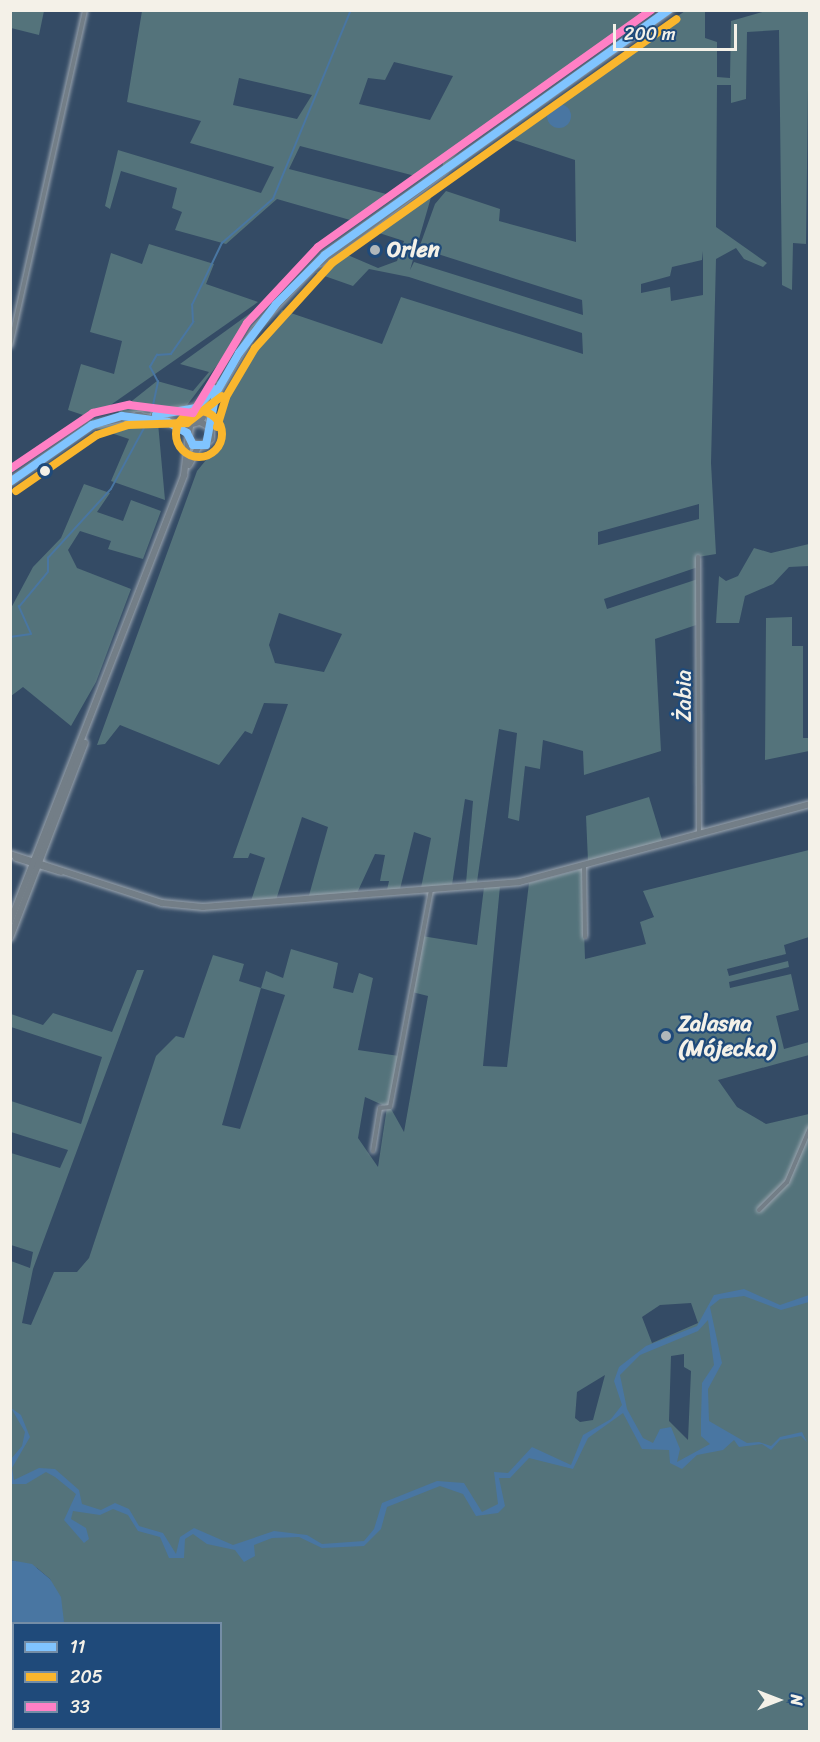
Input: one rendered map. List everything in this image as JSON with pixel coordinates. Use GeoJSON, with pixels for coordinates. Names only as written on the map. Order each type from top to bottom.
{"type":"FeatureCollection","features":[{"type":"Feature","properties":{"kind":"main road"},"geometry":{"type":"LineString","coordinates":[[10,482],[92,425],[137,415],[150,416],[188,429],[203,423],[226,375],[264,318],[313,268],[670,10]]}},
{"type":"Feature","properties":{"kind":"main road"},"geometry":{"type":"LineString","coordinates":[[150,416],[196,408],[226,375]]}},
{"type":"Feature","properties":{"kind":"main road"},"geometry":{"type":"LineString","coordinates":[[10,938],[184,476],[198,447],[211,439],[203,423]]}},
{"type":"Feature","properties":{"kind":"main road"},"geometry":{"type":"LineString","coordinates":[[184,476],[191,444],[188,429]]}},
{"type":"Feature","properties":{"kind":"main road"},"geometry":{"type":"LineString","coordinates":[[191,444],[198,447]]}},
{"type":"Feature","properties":{"kind":"main road"},"geometry":{"type":"LineString","coordinates":[[10,855],[162,903],[196,907],[519,882],[810,804]]}},
{"type":"Feature","properties":{"kind":"main road"},"geometry":{"type":"LineString","coordinates":[[10,922],[38,863]]}},
{"type":"Feature","properties":{"kind":"street"},"geometry":{"type":"LineString","coordinates":[[10,346],[85,10]]}},
{"type":"Feature","properties":{"kind":"street","name":"Żabia"},"geometry":{"type":"LineString","coordinates":[[698,557],[699,835]]}},
{"type":"Feature","properties":{"kind":"street"},"geometry":{"type":"LineString","coordinates":[[584,865],[585,938]]}},
{"type":"Feature","properties":{"kind":"street"},"geometry":{"type":"LineString","coordinates":[[373,1151],[380,1108],[390,1107],[431,889]]}},
{"type":"Feature","properties":{"kind":"street"},"geometry":{"type":"LineString","coordinates":[[759,1210],[787,1182],[810,1128]]}},
{"type":"Feature","properties":{"kind":"green space"},"geometry":{"type":"Polygon","coordinates":[[[11,10],[44,11],[39,35],[11,28],[11,10]]]}},
{"type":"Feature","properties":{"kind":"green space"},"geometry":{"type":"Polygon","coordinates":[[[142,11],[639,11],[644,17],[477,135],[443,167],[443,160],[419,177],[300,146],[289,169],[394,196],[357,222],[277,199],[226,244],[175,230],[182,212],[172,208],[177,188],[121,171],[110,209],[105,206],[118,150],[261,193],[274,167],[190,143],[201,121],[127,102],[142,11]],[[394,62],[385,80],[368,78],[359,104],[430,120],[453,76],[394,62]],[[239,78],[233,105],[297,119],[312,95],[239,78]]]}},
{"type":"Feature","properties":{"kind":"green space"},"geometry":{"type":"Polygon","coordinates":[[[685,11],[705,11],[705,38],[717,42],[717,77],[730,78],[731,21],[766,11],[809,11],[806,244],[793,243],[792,290],[782,285],[779,30],[747,32],[746,99],[731,103],[731,85],[717,85],[716,227],[767,263],[763,267],[744,259],[736,248],[716,259],[711,463],[716,554],[698,557],[698,567],[604,599],[607,609],[698,579],[699,624],[655,639],[661,751],[584,775],[583,751],[543,740],[540,769],[525,766],[519,821],[508,818],[517,733],[499,729],[477,882],[466,883],[473,801],[465,799],[452,885],[421,888],[431,838],[414,832],[400,889],[387,890],[389,881],[380,881],[385,855],[375,854],[357,893],[308,899],[328,827],[302,817],[276,900],[251,901],[265,858],[250,853],[248,858],[233,858],[288,704],[264,703],[252,734],[245,731],[219,765],[120,725],[105,744],[97,745],[197,471],[220,443],[222,406],[235,379],[282,310],[382,344],[401,297],[583,354],[582,333],[409,277],[369,269],[353,286],[316,273],[343,253],[378,268],[397,261],[404,241],[379,233],[376,227],[434,187],[410,270],[414,262],[583,315],[582,300],[419,248],[435,204],[446,191],[500,209],[499,221],[576,242],[575,160],[505,137],[685,11]],[[703,251],[702,260],[672,267],[670,276],[641,284],[641,293],[670,287],[671,301],[703,295],[703,251]],[[699,504],[598,532],[598,545],[699,519],[699,504]],[[279,613],[269,645],[275,663],[324,672],[342,634],[279,613]]]}},
{"type":"Feature","properties":{"kind":"green space"},"geometry":{"type":"Polygon","coordinates":[[[149,244],[214,264],[206,284],[258,302],[92,418],[68,410],[81,364],[114,374],[122,341],[90,332],[111,253],[142,264],[149,244]]]}},
{"type":"Feature","properties":{"kind":"green space"},"geometry":{"type":"Polygon","coordinates":[[[263,304],[182,412],[118,412],[157,381],[193,391],[209,372],[180,364],[263,304]]]}},
{"type":"Feature","properties":{"kind":"green space"},"geometry":{"type":"Polygon","coordinates":[[[136,418],[158,423],[165,500],[111,481],[129,439],[93,427],[136,418]]]}},
{"type":"Feature","properties":{"kind":"green space"},"geometry":{"type":"Polygon","coordinates":[[[84,484],[110,493],[97,512],[123,521],[131,500],[161,511],[143,559],[108,549],[111,541],[80,531],[68,550],[77,568],[131,589],[96,682],[71,726],[23,687],[11,696],[10,610],[33,567],[61,538],[84,484]]]}},
{"type":"Feature","properties":{"kind":"green space"},"geometry":{"type":"Polygon","coordinates":[[[809,544],[809,566],[789,567],[773,584],[745,596],[739,623],[716,623],[719,576],[726,581],[738,576],[754,548],[771,553],[809,544]]]}},
{"type":"Feature","properties":{"kind":"green space"},"geometry":{"type":"Polygon","coordinates":[[[792,617],[792,646],[803,646],[803,738],[809,738],[809,751],[765,760],[766,618],[792,617]]]}},
{"type":"Feature","properties":{"kind":"green space"},"geometry":{"type":"Polygon","coordinates":[[[649,797],[663,843],[588,861],[586,816],[649,797]]]}},
{"type":"Feature","properties":{"kind":"green space"},"geometry":{"type":"Polygon","coordinates":[[[809,850],[809,937],[784,945],[786,954],[727,969],[729,976],[788,961],[789,967],[729,982],[730,988],[791,974],[799,1010],[776,1016],[784,1049],[809,1042],[809,1055],[718,1080],[737,1107],[766,1124],[809,1114],[809,1731],[11,1731],[12,1714],[12,1730],[222,1730],[222,1622],[64,1622],[50,1579],[37,1568],[11,1560],[11,1261],[30,1268],[33,1252],[11,1245],[11,1153],[60,1168],[68,1150],[11,1132],[11,1101],[81,1124],[102,1057],[11,1027],[11,1014],[43,1025],[53,1013],[112,1032],[137,970],[144,970],[33,1269],[22,1323],[31,1325],[54,1272],[77,1272],[89,1258],[156,1056],[176,1036],[184,1038],[213,955],[244,964],[239,981],[261,988],[266,971],[283,978],[291,949],[338,963],[333,988],[353,993],[359,973],[373,978],[358,1050],[399,1056],[390,1107],[404,1132],[428,996],[412,992],[422,936],[477,945],[484,887],[500,886],[483,1066],[507,1067],[529,883],[582,869],[585,959],[646,944],[640,922],[654,917],[643,891],[809,850]],[[261,988],[222,1125],[240,1129],[285,995],[261,988]],[[365,1097],[358,1138],[378,1167],[387,1107],[365,1097]],[[691,1303],[660,1305],[642,1317],[652,1343],[698,1323],[691,1303]],[[684,1354],[671,1356],[669,1421],[688,1440],[691,1371],[684,1367],[684,1354]],[[605,1375],[577,1392],[575,1418],[580,1422],[593,1420],[605,1375]]]}},
{"type":"Feature","properties":{"kind":"water"},"geometry":{"type":"Polygon","coordinates":[[[559,104],[564,105],[570,111],[570,121],[564,127],[559,128],[554,127],[548,121],[547,116],[548,111],[554,105],[559,104]]]}},
{"type":"Feature","properties":{"kind":"water"},"geometry":{"type":"Polygon","coordinates":[[[744,1289],[780,1305],[809,1295],[809,1302],[781,1310],[744,1296],[720,1299],[710,1307],[722,1363],[708,1389],[709,1421],[747,1443],[759,1442],[771,1446],[780,1437],[802,1432],[807,1442],[801,1436],[780,1440],[771,1450],[762,1444],[739,1447],[734,1440],[723,1450],[697,1455],[682,1469],[670,1463],[669,1450],[642,1449],[623,1413],[588,1438],[573,1469],[529,1458],[510,1478],[499,1478],[505,1506],[498,1513],[476,1516],[463,1494],[440,1486],[387,1507],[381,1529],[364,1546],[322,1548],[299,1537],[272,1538],[254,1545],[255,1556],[244,1562],[235,1550],[207,1544],[193,1534],[185,1539],[184,1558],[169,1558],[160,1537],[138,1531],[128,1515],[113,1509],[100,1515],[73,1511],[71,1519],[86,1528],[89,1539],[84,1543],[64,1520],[76,1494],[55,1477],[46,1472],[26,1484],[11,1484],[11,1459],[22,1446],[25,1432],[11,1408],[21,1415],[30,1437],[12,1468],[14,1480],[39,1468],[55,1469],[79,1490],[82,1504],[101,1510],[115,1503],[129,1509],[139,1526],[163,1533],[176,1554],[180,1537],[194,1528],[233,1545],[274,1531],[307,1535],[322,1544],[364,1541],[374,1529],[382,1503],[437,1481],[464,1483],[482,1512],[498,1504],[494,1472],[508,1473],[532,1447],[571,1465],[583,1435],[611,1419],[622,1405],[614,1381],[619,1367],[646,1346],[697,1326],[714,1295],[744,1289]],[[708,1320],[698,1331],[640,1355],[620,1375],[627,1409],[643,1438],[653,1443],[660,1429],[671,1427],[680,1449],[677,1462],[710,1444],[701,1436],[702,1383],[714,1365],[708,1320]]]}},
{"type":"Feature","properties":{"kind":"water"},"geometry":{"type":"Polygon","coordinates":[[[10,1560],[32,1564],[50,1579],[61,1597],[64,1622],[12,1622],[11,1700],[10,1560]]]}},
{"type":"Feature","properties":{"kind":"waterway"},"geometry":{"type":"LineString","coordinates":[[151,415],[158,382],[150,367],[157,355],[171,354],[193,322],[192,305],[222,243],[273,199],[351,10]]}},
{"type":"Feature","properties":{"kind":"waterway"},"geometry":{"type":"LineString","coordinates":[[10,637],[31,634],[19,607],[48,572],[48,558],[111,489],[149,419]]}},
{"type":"Feature","properties":{"kind":"transit line","name":"33"},"geometry":{"type":"LineString","coordinates":[[10,469],[93,413],[129,405],[193,413],[247,323],[318,247],[651,10]]}},
{"type":"Feature","properties":{"kind":"transit line","name":"11"},"geometry":{"type":"LineString","coordinates":[[10,482],[92,425],[122,416],[168,422],[187,433],[193,445],[206,445],[216,393],[239,353],[276,304],[325,255],[669,10]]}},
{"type":"Feature","properties":{"kind":"transit line","name":"205"},"geometry":{"type":"LineString","coordinates":[[217,427],[226,397],[255,348],[332,263],[676,19]]}},
{"type":"Feature","properties":{"kind":"transit line","name":"11"},"geometry":{"type":"LineString","coordinates":[[156,415],[196,408],[214,389]]}},
{"type":"Feature","properties":{"kind":"transit line","name":"205"},"geometry":{"type":"LineString","coordinates":[[16,491],[97,435],[127,425],[187,423],[222,396]]}},
{"type":"Feature","properties":{"kind":"transit line","name":"205"},"geometry":{"type":"LineString","coordinates":[[199,411],[215,418],[222,434],[215,450],[199,457],[183,450],[176,434],[183,418],[199,411]]}},
{"type":"Feature","properties":{"kind":"place","name":"Orlen"},"geometry":{"type":"Point","coordinates":[375,250]}},
{"type":"Feature","properties":{"kind":"place","name":"Zalasna (Mójecka)"},"geometry":{"type":"Point","coordinates":[666,1036]}}]}
